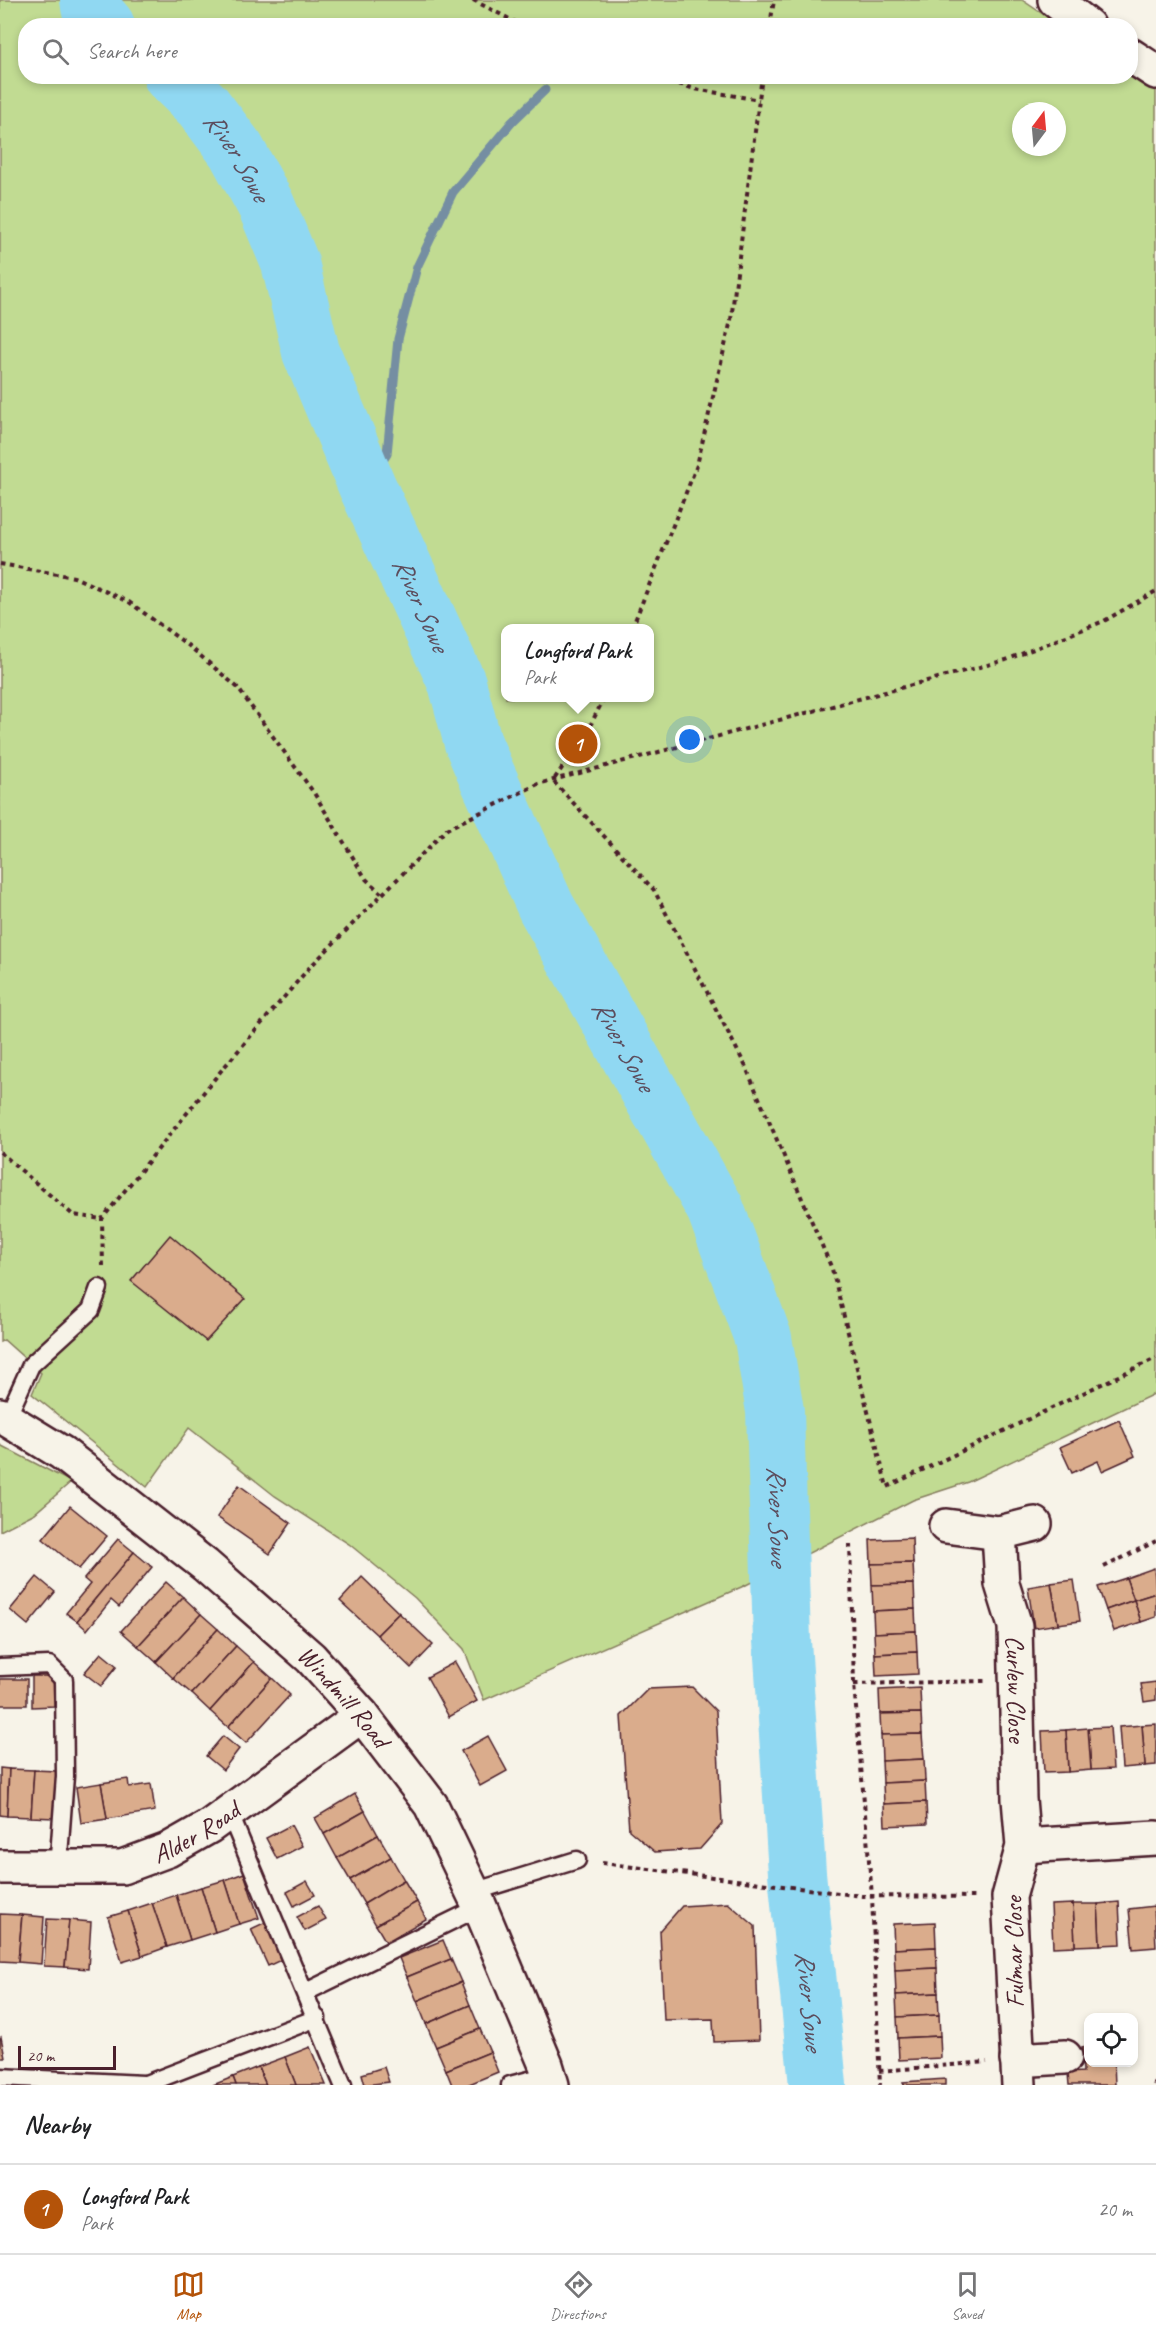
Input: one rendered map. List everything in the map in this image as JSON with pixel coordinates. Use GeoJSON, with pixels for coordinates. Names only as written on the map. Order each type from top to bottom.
{"type":"FeatureCollection","features":[{"type":"Feature","properties":{"kind":"street"},"geometry":{"type":"LineString","coordinates":[[1055,0],[1078,18]]}},
{"type":"Feature","properties":{"kind":"street"},"geometry":{"type":"LineString","coordinates":[[1138,60],[1156,72]]}},
{"type":"Feature","properties":{"kind":"street","name":"Windmill Road"},"geometry":{"type":"LineString","coordinates":[[3,1417],[62,1453],[204,1565],[311,1658],[362,1715],[431,1805],[477,1899],[550,2080]]}},
{"type":"Feature","properties":{"kind":"street"},"geometry":{"type":"LineString","coordinates":[[946,1526],[999,1533],[1035,1524]]}},
{"type":"Feature","properties":{"kind":"street","name":"Curlew Close"},"geometry":{"type":"LineString","coordinates":[[999,1533],[1002,1584],[1014,1626],[1019,1799],[1023,1846]]}},
{"type":"Feature","properties":{"kind":"street","name":"Alder Road"},"geometry":{"type":"LineString","coordinates":[[0,1868],[122,1867],[168,1850],[229,1812],[362,1715]]}},
{"type":"Feature","properties":{"kind":"street"},"geometry":{"type":"LineString","coordinates":[[1023,1846],[1156,1838]]}},
{"type":"Feature","properties":{"kind":"street","name":"Fulmar Close"},"geometry":{"type":"LineString","coordinates":[[1018,2072],[1009,1897],[1023,1846]]}},
{"type":"Feature","properties":{"kind":"street"},"geometry":{"type":"LineString","coordinates":[[1018,2072],[1065,2057]]}},
{"type":"Feature","properties":{"kind":"lane"},"geometry":{"type":"LineString","coordinates":[[3,1417],[31,1365],[91,1310],[99,1288]]}},
{"type":"Feature","properties":{"kind":"lane"},"geometry":{"type":"LineString","coordinates":[[0,1667],[50,1665],[64,1680],[65,1776],[58,1869]]}},
{"type":"Feature","properties":{"kind":"lane"},"geometry":{"type":"LineString","coordinates":[[229,1812],[317,2018],[343,2085]]}},
{"type":"Feature","properties":{"kind":"lane"},"geometry":{"type":"LineString","coordinates":[[306,1992],[477,1899],[577,1860]]}},
{"type":"Feature","properties":{"kind":"lane"},"geometry":{"type":"LineString","coordinates":[[0,2077],[143,2084],[317,2018]]}},
{"type":"Feature","properties":{"kind":"lane"},"geometry":{"type":"LineString","coordinates":[[510,2085],[550,2080]]}},
{"type":"Feature","properties":{"kind":"path"},"geometry":{"type":"LineString","coordinates":[[473,0],[508,18]]}},
{"type":"Feature","properties":{"kind":"path"},"geometry":{"type":"LineString","coordinates":[[771,18],[774,0]]}},
{"type":"Feature","properties":{"kind":"path"},"geometry":{"type":"LineString","coordinates":[[679,84],[759,100]]}},
{"type":"Feature","properties":{"kind":"path"},"geometry":{"type":"LineString","coordinates":[[634,624],[697,465],[731,320],[761,84]]}},
{"type":"Feature","properties":{"kind":"path"},"geometry":{"type":"LineString","coordinates":[[0,564],[74,577],[129,602],[237,687],[314,793],[366,879],[381,893]]}},
{"type":"Feature","properties":{"kind":"path"},"geometry":{"type":"LineString","coordinates":[[99,1288],[104,1264],[102,1219],[227,1063],[309,968],[447,829],[538,784],[1006,660],[1104,621],[1156,591]]}},
{"type":"Feature","properties":{"kind":"path"},"geometry":{"type":"LineString","coordinates":[[553,781],[588,730],[602,702]]}},
{"type":"Feature","properties":{"kind":"path"},"geometry":{"type":"LineString","coordinates":[[553,781],[654,890],[745,1065],[832,1269],[887,1487],[1156,1358]]}},
{"type":"Feature","properties":{"kind":"path"},"geometry":{"type":"LineString","coordinates":[[0,1152],[73,1215],[102,1219]]}},
{"type":"Feature","properties":{"kind":"path"},"geometry":{"type":"LineString","coordinates":[[1104,1567],[1156,1541]]}},
{"type":"Feature","properties":{"kind":"path"},"geometry":{"type":"LineString","coordinates":[[850,1544],[854,1684],[872,1896],[880,2085]]}},
{"type":"Feature","properties":{"kind":"path"},"geometry":{"type":"LineString","coordinates":[[854,1684],[1016,1680]]}},
{"type":"Feature","properties":{"kind":"path"},"geometry":{"type":"LineString","coordinates":[[577,1860],[862,1896],[1009,1897]]}},
{"type":"Feature","properties":{"kind":"path"},"geometry":{"type":"LineString","coordinates":[[879,2071],[1018,2072]]}},
{"type":"Feature","properties":{"kind":"green space"},"geometry":{"type":"Polygon","coordinates":[[[0,0],[1022,0],[1049,18],[18,18],[18,84],[1138,84],[1138,79],[1156,91],[1156,1393],[968,1482],[913,1500],[746,1585],[484,1700],[464,1649],[415,1598],[349,1544],[275,1496],[189,1428],[147,1487],[32,1394],[41,1373],[4,1340],[0,1342],[0,0]]]}},
{"type":"Feature","properties":{"kind":"green space"},"geometry":{"type":"Polygon","coordinates":[[[0,1445],[71,1482],[35,1513],[0,1531],[0,1445]]]}},
{"type":"Feature","properties":{"kind":"building"},"geometry":{"type":"Polygon","coordinates":[[[170,1235],[245,1299],[206,1341],[131,1281],[170,1235]]]}},
{"type":"Feature","properties":{"kind":"building"},"geometry":{"type":"Polygon","coordinates":[[[1119,1420],[1135,1456],[1102,1471],[1098,1461],[1072,1473],[1060,1447],[1119,1420]]]}},
{"type":"Feature","properties":{"kind":"building"},"geometry":{"type":"Polygon","coordinates":[[[239,1485],[291,1523],[270,1554],[217,1517],[239,1485]]]}},
{"type":"Feature","properties":{"kind":"building"},"geometry":{"type":"Polygon","coordinates":[[[70,1506],[107,1536],[79,1569],[43,1539],[70,1506]]]}},
{"type":"Feature","properties":{"kind":"building"},"geometry":{"type":"Polygon","coordinates":[[[912,1538],[913,1563],[871,1564],[870,1540],[912,1538]]]}},
{"type":"Feature","properties":{"kind":"building"},"geometry":{"type":"Polygon","coordinates":[[[118,1539],[134,1552],[77,1621],[66,1613],[90,1584],[84,1579],[118,1539]]]}},
{"type":"Feature","properties":{"kind":"building"},"geometry":{"type":"Polygon","coordinates":[[[134,1552],[152,1567],[119,1607],[111,1600],[87,1630],[77,1621],[134,1552]]]}},
{"type":"Feature","properties":{"kind":"building"},"geometry":{"type":"Polygon","coordinates":[[[913,1563],[914,1584],[872,1585],[871,1564],[913,1563]]]}},
{"type":"Feature","properties":{"kind":"building"},"geometry":{"type":"Polygon","coordinates":[[[1154,1568],[1156,1593],[1134,1600],[1126,1578],[1154,1568]]]}},
{"type":"Feature","properties":{"kind":"building"},"geometry":{"type":"Polygon","coordinates":[[[37,1577],[55,1592],[28,1625],[10,1610],[37,1577]]]}},
{"type":"Feature","properties":{"kind":"building"},"geometry":{"type":"Polygon","coordinates":[[[362,1577],[399,1613],[377,1635],[340,1601],[362,1577]]]}},
{"type":"Feature","properties":{"kind":"building"},"geometry":{"type":"Polygon","coordinates":[[[1126,1578],[1134,1600],[1106,1610],[1098,1587],[1126,1578]]]}},
{"type":"Feature","properties":{"kind":"building"},"geometry":{"type":"Polygon","coordinates":[[[1074,1580],[1080,1621],[1058,1624],[1051,1583],[1074,1580]]]}},
{"type":"Feature","properties":{"kind":"building"},"geometry":{"type":"Polygon","coordinates":[[[166,1582],[183,1597],[138,1646],[121,1631],[166,1582]]]}},
{"type":"Feature","properties":{"kind":"building"},"geometry":{"type":"Polygon","coordinates":[[[1051,1583],[1058,1624],[1034,1628],[1028,1587],[1051,1583]]]}},
{"type":"Feature","properties":{"kind":"building"},"geometry":{"type":"Polygon","coordinates":[[[914,1584],[915,1609],[873,1611],[872,1585],[914,1584]]]}},
{"type":"Feature","properties":{"kind":"building"},"geometry":{"type":"Polygon","coordinates":[[[1156,1593],[1156,1617],[1141,1622],[1134,1600],[1156,1593]]]}},
{"type":"Feature","properties":{"kind":"building"},"geometry":{"type":"Polygon","coordinates":[[[183,1597],[201,1614],[156,1662],[138,1646],[183,1597]]]}},
{"type":"Feature","properties":{"kind":"building"},"geometry":{"type":"Polygon","coordinates":[[[1134,1600],[1141,1622],[1114,1631],[1106,1610],[1134,1600]]]}},
{"type":"Feature","properties":{"kind":"building"},"geometry":{"type":"Polygon","coordinates":[[[915,1609],[916,1631],[874,1633],[873,1611],[915,1609]]]}},
{"type":"Feature","properties":{"kind":"building"},"geometry":{"type":"Polygon","coordinates":[[[399,1613],[433,1645],[411,1668],[377,1635],[399,1613]]]}},
{"type":"Feature","properties":{"kind":"building"},"geometry":{"type":"Polygon","coordinates":[[[201,1614],[218,1629],[173,1678],[156,1662],[201,1614]]]}},
{"type":"Feature","properties":{"kind":"building"},"geometry":{"type":"Polygon","coordinates":[[[218,1629],[236,1646],[192,1694],[173,1678],[218,1629]]]}},
{"type":"Feature","properties":{"kind":"building"},"geometry":{"type":"Polygon","coordinates":[[[916,1631],[917,1652],[875,1654],[874,1633],[916,1631]]]}},
{"type":"Feature","properties":{"kind":"building"},"geometry":{"type":"Polygon","coordinates":[[[236,1646],[254,1662],[210,1711],[192,1694],[236,1646]]]}},
{"type":"Feature","properties":{"kind":"building"},"geometry":{"type":"Polygon","coordinates":[[[917,1652],[918,1674],[876,1676],[875,1654],[917,1652]]]}},
{"type":"Feature","properties":{"kind":"building"},"geometry":{"type":"Polygon","coordinates":[[[101,1653],[117,1666],[101,1686],[84,1673],[101,1653]]]}},
{"type":"Feature","properties":{"kind":"building"},"geometry":{"type":"Polygon","coordinates":[[[254,1662],[272,1678],[228,1727],[210,1711],[254,1662]]]}},
{"type":"Feature","properties":{"kind":"building"},"geometry":{"type":"Polygon","coordinates":[[[455,1662],[477,1701],[449,1717],[427,1677],[455,1662]]]}},
{"type":"Feature","properties":{"kind":"building"},"geometry":{"type":"Polygon","coordinates":[[[32,1676],[53,1676],[54,1706],[32,1707],[32,1676]]]}},
{"type":"Feature","properties":{"kind":"building"},"geometry":{"type":"Polygon","coordinates":[[[272,1678],[290,1695],[246,1743],[228,1727],[272,1678]]]}},
{"type":"Feature","properties":{"kind":"building"},"geometry":{"type":"Polygon","coordinates":[[[0,1679],[27,1679],[27,1705],[0,1705],[0,1679]]]}},
{"type":"Feature","properties":{"kind":"building"},"geometry":{"type":"Polygon","coordinates":[[[1156,1682],[1156,1700],[1144,1702],[1141,1684],[1156,1682]]]}},
{"type":"Feature","properties":{"kind":"building"},"geometry":{"type":"Polygon","coordinates":[[[692,1687],[716,1711],[722,1824],[700,1849],[655,1852],[629,1830],[621,1716],[648,1689],[692,1687]]]}},
{"type":"Feature","properties":{"kind":"building"},"geometry":{"type":"Polygon","coordinates":[[[920,1688],[921,1713],[880,1714],[879,1690],[920,1688]]]}},
{"type":"Feature","properties":{"kind":"building"},"geometry":{"type":"Polygon","coordinates":[[[921,1713],[922,1734],[881,1735],[880,1714],[921,1713]]]}},
{"type":"Feature","properties":{"kind":"building"},"geometry":{"type":"Polygon","coordinates":[[[1156,1724],[1156,1765],[1145,1766],[1142,1725],[1156,1724]]]}},
{"type":"Feature","properties":{"kind":"building"},"geometry":{"type":"Polygon","coordinates":[[[1142,1725],[1145,1766],[1122,1768],[1119,1727],[1142,1725]]]}},
{"type":"Feature","properties":{"kind":"building"},"geometry":{"type":"Polygon","coordinates":[[[1110,1727],[1113,1769],[1091,1770],[1088,1728],[1110,1727]]]}},
{"type":"Feature","properties":{"kind":"building"},"geometry":{"type":"Polygon","coordinates":[[[1088,1728],[1091,1770],[1068,1772],[1066,1730],[1088,1728]]]}},
{"type":"Feature","properties":{"kind":"building"},"geometry":{"type":"Polygon","coordinates":[[[1066,1730],[1068,1772],[1044,1773],[1042,1731],[1066,1730]]]}},
{"type":"Feature","properties":{"kind":"building"},"geometry":{"type":"Polygon","coordinates":[[[922,1734],[924,1759],[882,1761],[881,1735],[922,1734]]]}},
{"type":"Feature","properties":{"kind":"building"},"geometry":{"type":"Polygon","coordinates":[[[223,1736],[239,1749],[223,1770],[206,1756],[223,1736]]]}},
{"type":"Feature","properties":{"kind":"building"},"geometry":{"type":"Polygon","coordinates":[[[488,1736],[507,1771],[480,1786],[461,1751],[488,1736]]]}},
{"type":"Feature","properties":{"kind":"building"},"geometry":{"type":"Polygon","coordinates":[[[924,1759],[925,1781],[883,1783],[882,1761],[924,1759]]]}},
{"type":"Feature","properties":{"kind":"building"},"geometry":{"type":"Polygon","coordinates":[[[0,1768],[9,1769],[7,1816],[0,1815],[0,1768]]]}},
{"type":"Feature","properties":{"kind":"building"},"geometry":{"type":"Polygon","coordinates":[[[9,1769],[34,1770],[31,1817],[7,1816],[9,1769]]]}},
{"type":"Feature","properties":{"kind":"building"},"geometry":{"type":"Polygon","coordinates":[[[34,1770],[56,1771],[54,1818],[31,1817],[34,1770]]]}},
{"type":"Feature","properties":{"kind":"building"},"geometry":{"type":"Polygon","coordinates":[[[128,1779],[129,1787],[151,1784],[155,1811],[107,1819],[101,1783],[128,1779]]]}},
{"type":"Feature","properties":{"kind":"building"},"geometry":{"type":"Polygon","coordinates":[[[925,1781],[926,1802],[884,1804],[883,1783],[925,1781]]]}},
{"type":"Feature","properties":{"kind":"building"},"geometry":{"type":"Polygon","coordinates":[[[101,1783],[107,1819],[81,1823],[76,1787],[101,1783]]]}},
{"type":"Feature","properties":{"kind":"building"},"geometry":{"type":"Polygon","coordinates":[[[355,1794],[365,1811],[324,1834],[315,1818],[355,1794]]]}},
{"type":"Feature","properties":{"kind":"building"},"geometry":{"type":"Polygon","coordinates":[[[926,1802],[927,1824],[885,1826],[884,1804],[926,1802]]]}},
{"type":"Feature","properties":{"kind":"building"},"geometry":{"type":"Polygon","coordinates":[[[365,1811],[378,1835],[337,1858],[324,1834],[365,1811]]]}},
{"type":"Feature","properties":{"kind":"building"},"geometry":{"type":"Polygon","coordinates":[[[291,1825],[302,1846],[277,1859],[266,1838],[291,1825]]]}},
{"type":"Feature","properties":{"kind":"building"},"geometry":{"type":"Polygon","coordinates":[[[378,1835],[391,1857],[350,1880],[337,1858],[378,1835]]]}},
{"type":"Feature","properties":{"kind":"building"},"geometry":{"type":"Polygon","coordinates":[[[391,1857],[404,1880],[364,1904],[350,1880],[391,1857]]]}},
{"type":"Feature","properties":{"kind":"building"},"geometry":{"type":"Polygon","coordinates":[[[244,1873],[259,1918],[239,1924],[225,1880],[244,1873]]]}},
{"type":"Feature","properties":{"kind":"building"},"geometry":{"type":"Polygon","coordinates":[[[225,1880],[239,1924],[215,1932],[201,1887],[225,1880]]]}},
{"type":"Feature","properties":{"kind":"building"},"geometry":{"type":"Polygon","coordinates":[[[404,1880],[417,1902],[376,1925],[364,1904],[404,1880]]]}},
{"type":"Feature","properties":{"kind":"building"},"geometry":{"type":"Polygon","coordinates":[[[307,1881],[315,1895],[294,1906],[287,1892],[307,1881]]]}},
{"type":"Feature","properties":{"kind":"building"},"geometry":{"type":"Polygon","coordinates":[[[201,1887],[215,1932],[190,1940],[176,1895],[201,1887]]]}},
{"type":"Feature","properties":{"kind":"building"},"geometry":{"type":"Polygon","coordinates":[[[176,1895],[190,1940],[167,1947],[152,1903],[176,1895]]]}},
{"type":"Feature","properties":{"kind":"building"},"geometry":{"type":"Polygon","coordinates":[[[417,1902],[426,1919],[386,1942],[376,1925],[417,1902]]]}},
{"type":"Feature","properties":{"kind":"building"},"geometry":{"type":"Polygon","coordinates":[[[1119,1902],[1121,1944],[1100,1945],[1098,1904],[1119,1902]]]}},
{"type":"Feature","properties":{"kind":"building"},"geometry":{"type":"Polygon","coordinates":[[[152,1903],[167,1947],[142,1956],[128,1911],[152,1903]]]}},
{"type":"Feature","properties":{"kind":"building"},"geometry":{"type":"Polygon","coordinates":[[[728,1903],[755,1926],[759,2040],[714,2042],[713,2019],[664,2020],[660,1931],[682,1906],[728,1903]]]}},
{"type":"Feature","properties":{"kind":"building"},"geometry":{"type":"Polygon","coordinates":[[[1073,1904],[1098,1904],[1100,1945],[1075,1946],[1073,1904]]]}},
{"type":"Feature","properties":{"kind":"building"},"geometry":{"type":"Polygon","coordinates":[[[1073,1904],[1075,1946],[1053,1947],[1051,1905],[1073,1904]]]}},
{"type":"Feature","properties":{"kind":"building"},"geometry":{"type":"Polygon","coordinates":[[[318,1906],[326,1920],[305,1931],[297,1917],[318,1906]]]}},
{"type":"Feature","properties":{"kind":"building"},"geometry":{"type":"Polygon","coordinates":[[[1154,1906],[1156,1947],[1133,1949],[1129,1909],[1154,1906]]]}},
{"type":"Feature","properties":{"kind":"building"},"geometry":{"type":"Polygon","coordinates":[[[128,1911],[142,1956],[122,1962],[108,1917],[128,1911]]]}},
{"type":"Feature","properties":{"kind":"building"},"geometry":{"type":"Polygon","coordinates":[[[0,1914],[22,1915],[18,1962],[0,1961],[0,1914]]]}},
{"type":"Feature","properties":{"kind":"building"},"geometry":{"type":"Polygon","coordinates":[[[22,1915],[44,1917],[41,1964],[18,1962],[22,1915]]]}},
{"type":"Feature","properties":{"kind":"building"},"geometry":{"type":"Polygon","coordinates":[[[47,1919],[69,1920],[65,1967],[44,1966],[47,1919]]]}},
{"type":"Feature","properties":{"kind":"building"},"geometry":{"type":"Polygon","coordinates":[[[69,1920],[91,1922],[88,1969],[65,1967],[69,1920]]]}},
{"type":"Feature","properties":{"kind":"building"},"geometry":{"type":"Polygon","coordinates":[[[266,1922],[283,1959],[268,1966],[251,1929],[266,1922]]]}},
{"type":"Feature","properties":{"kind":"building"},"geometry":{"type":"Polygon","coordinates":[[[935,1922],[936,1947],[894,1949],[893,1924],[935,1922]]]}},
{"type":"Feature","properties":{"kind":"building"},"geometry":{"type":"Polygon","coordinates":[[[443,1940],[451,1959],[407,1977],[399,1958],[443,1940]]]}},
{"type":"Feature","properties":{"kind":"building"},"geometry":{"type":"Polygon","coordinates":[[[936,1947],[937,1968],[895,1970],[894,1949],[936,1947]]]}},
{"type":"Feature","properties":{"kind":"building"},"geometry":{"type":"Polygon","coordinates":[[[451,1959],[461,1982],[417,2001],[407,1977],[451,1959]]]}},
{"type":"Feature","properties":{"kind":"building"},"geometry":{"type":"Polygon","coordinates":[[[937,1968],[938,1993],[896,1995],[895,1970],[937,1968]]]}},
{"type":"Feature","properties":{"kind":"building"},"geometry":{"type":"Polygon","coordinates":[[[461,1982],[470,2005],[426,2024],[417,2001],[461,1982]]]}},
{"type":"Feature","properties":{"kind":"building"},"geometry":{"type":"Polygon","coordinates":[[[938,1993],[939,2015],[897,2017],[896,1995],[938,1993]]]}},
{"type":"Feature","properties":{"kind":"building"},"geometry":{"type":"Polygon","coordinates":[[[470,2005],[480,2029],[436,2047],[426,2024],[470,2005]]]}},
{"type":"Feature","properties":{"kind":"building"},"geometry":{"type":"Polygon","coordinates":[[[939,2015],[940,2036],[898,2038],[897,2017],[939,2015]]]}},
{"type":"Feature","properties":{"kind":"building"},"geometry":{"type":"Polygon","coordinates":[[[480,2029],[490,2052],[446,2070],[436,2047],[480,2029]]]}},
{"type":"Feature","properties":{"kind":"building"},"geometry":{"type":"Polygon","coordinates":[[[940,2036],[941,2058],[899,2060],[898,2038],[940,2036]]]}},
{"type":"Feature","properties":{"kind":"building"},"geometry":{"type":"Polygon","coordinates":[[[1,2037],[5,2058],[0,2058],[1,2037]]]}},
{"type":"Feature","properties":{"kind":"building"},"geometry":{"type":"Polygon","coordinates":[[[310,2047],[326,2085],[296,2085],[285,2057],[310,2047]]]}},
{"type":"Feature","properties":{"kind":"building"},"geometry":{"type":"Polygon","coordinates":[[[1082,2047],[1084,2047],[1084,2067],[1114,2067],[1115,2085],[1069,2085],[1068,2073],[1083,2072],[1082,2047]]]}},
{"type":"Feature","properties":{"kind":"building"},"geometry":{"type":"Polygon","coordinates":[[[490,2052],[498,2072],[467,2085],[452,2085],[446,2070],[490,2052]]]}},
{"type":"Feature","properties":{"kind":"building"},"geometry":{"type":"Polygon","coordinates":[[[285,2057],[296,2085],[266,2085],[258,2067],[285,2057]]]}},
{"type":"Feature","properties":{"kind":"building"},"geometry":{"type":"Polygon","coordinates":[[[258,2067],[266,2085],[236,2085],[233,2077],[258,2067]]]}},
{"type":"Feature","properties":{"kind":"building"},"geometry":{"type":"Polygon","coordinates":[[[384,2067],[389,2082],[365,2085],[362,2074],[384,2067]]]}},
{"type":"Feature","properties":{"kind":"building"},"geometry":{"type":"Polygon","coordinates":[[[233,2077],[236,2085],[213,2085],[233,2077]]]}},
{"type":"Feature","properties":{"kind":"building"},"geometry":{"type":"Polygon","coordinates":[[[945,2079],[945,2085],[904,2085],[903,2082],[945,2079]]]}},
{"type":"Feature","properties":{"kind":"waterway","name":"River Sowe"},"geometry":{"type":"LineString","coordinates":[[89,0],[90,7],[99,18]]}},
{"type":"Feature","properties":{"kind":"waterway","name":"River Sowe"},"geometry":{"type":"LineString","coordinates":[[180,84],[203,106],[236,150],[266,205],[290,263],[311,352],[367,486],[457,683],[473,743],[484,769],[546,907],[715,1208],[763,1338],[775,1411],[782,1641],[797,1873],[818,2085]]}},
{"type":"Feature","properties":{"kind":"waterway"},"geometry":{"type":"LineString","coordinates":[[367,486],[387,454],[398,339],[417,267],[453,192],[512,122],[545,90]]}},
{"type":"Feature","properties":{"kind":"place","name":"Longford Park"},"geometry":{"type":"Point","coordinates":[578,744]}}]}
